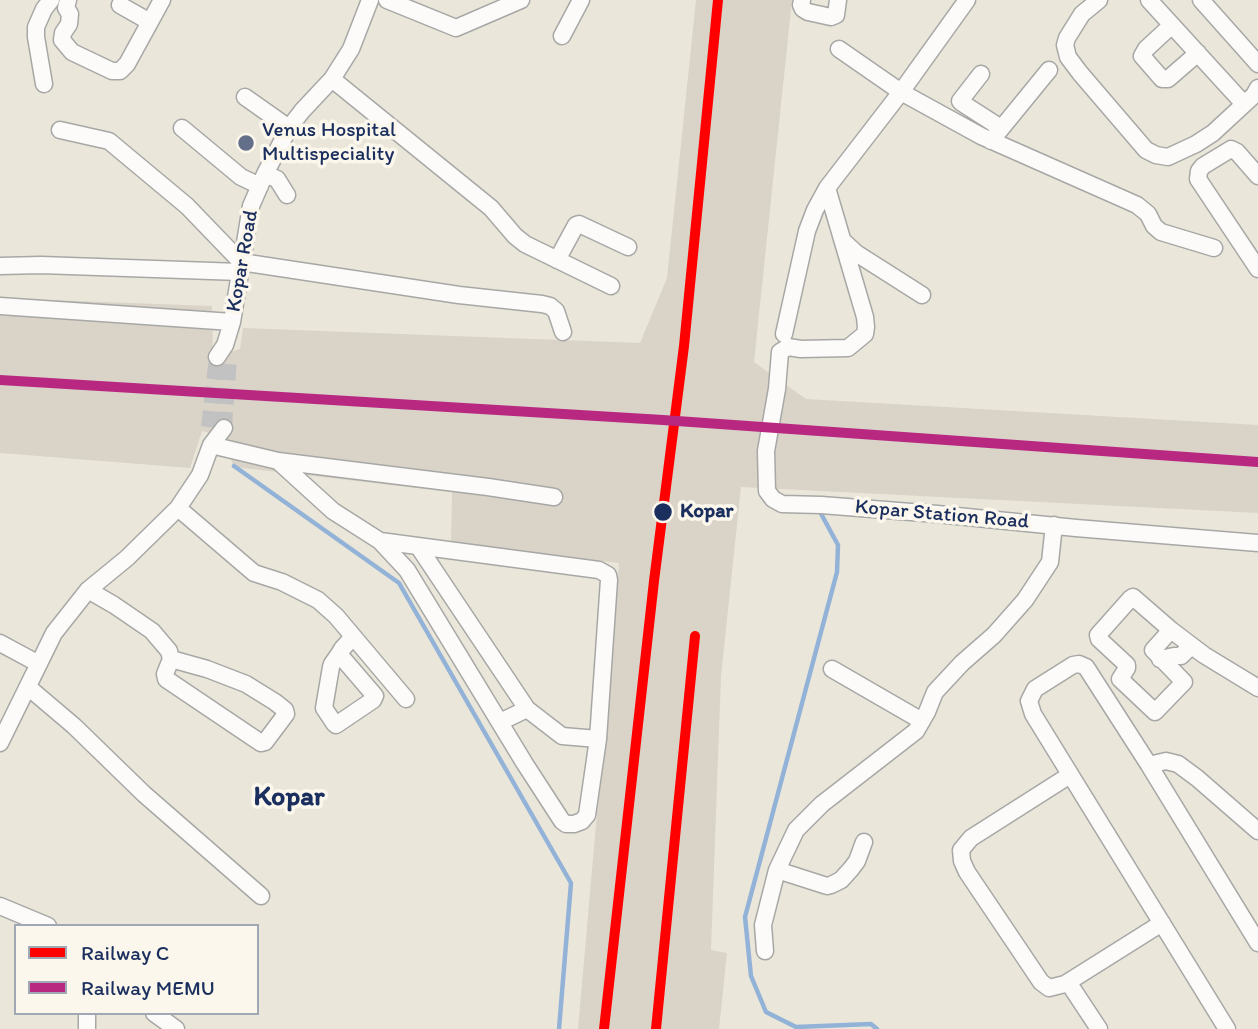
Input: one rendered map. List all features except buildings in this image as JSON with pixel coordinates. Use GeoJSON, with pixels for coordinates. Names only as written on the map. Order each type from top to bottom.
{"type":"FeatureCollection","features":[{"type":"Feature","properties":{"kind":"street"},"geometry":{"type":"LineString","coordinates":[[44,84],[36,27],[51,0]]}},
{"type":"Feature","properties":{"kind":"street"},"geometry":{"type":"LineString","coordinates":[[68,0],[66,8],[70,14],[69,24],[62,40],[72,52],[112,71],[120,71],[127,64],[162,0]]}},
{"type":"Feature","properties":{"kind":"street","name":"Kopar Road"},"geometry":{"type":"LineString","coordinates":[[224,353],[232,322],[251,206],[289,128],[332,79],[351,49],[370,0]]}},
{"type":"Feature","properties":{"kind":"street"},"geometry":{"type":"LineString","coordinates":[[387,0],[456,28],[521,0]]}},
{"type":"Feature","properties":{"kind":"street"},"geometry":{"type":"LineString","coordinates":[[562,36],[581,0]]}},
{"type":"Feature","properties":{"kind":"street"},"geometry":{"type":"LineString","coordinates":[[802,0],[801,5],[808,12],[831,17],[835,15],[838,0]]}},
{"type":"Feature","properties":{"kind":"street"},"geometry":{"type":"LineString","coordinates":[[844,25],[848,0]]}},
{"type":"Feature","properties":{"kind":"street"},"geometry":{"type":"LineString","coordinates":[[784,334],[807,231],[827,188],[967,0]]}},
{"type":"Feature","properties":{"kind":"street"},"geometry":{"type":"LineString","coordinates":[[1099,0],[1082,14],[1065,46],[1080,73],[1146,150],[1168,157],[1196,144],[1213,133],[1254,95],[1258,88]]}},
{"type":"Feature","properties":{"kind":"street"},"geometry":{"type":"LineString","coordinates":[[1149,0],[1244,104]]}},
{"type":"Feature","properties":{"kind":"street"},"geometry":{"type":"LineString","coordinates":[[1200,0],[1258,64]]}},
{"type":"Feature","properties":{"kind":"street"},"geometry":{"type":"LineString","coordinates":[[121,5],[150,22]]}},
{"type":"Feature","properties":{"kind":"street"},"geometry":{"type":"LineString","coordinates":[[1172,25],[1146,48],[1142,56],[1162,79],[1168,79],[1198,53]]}},
{"type":"Feature","properties":{"kind":"street"},"geometry":{"type":"LineString","coordinates":[[839,49],[901,92],[996,135],[1137,205],[1148,214],[1161,233],[1214,248]]}},
{"type":"Feature","properties":{"kind":"street"},"geometry":{"type":"LineString","coordinates":[[996,135],[1049,69]]}},
{"type":"Feature","properties":{"kind":"street"},"geometry":{"type":"LineString","coordinates":[[981,74],[960,101],[996,135]]}},
{"type":"Feature","properties":{"kind":"street"},"geometry":{"type":"LineString","coordinates":[[332,79],[491,208],[525,244],[611,286]]}},
{"type":"Feature","properties":{"kind":"street"},"geometry":{"type":"LineString","coordinates":[[244,97],[289,128]]}},
{"type":"Feature","properties":{"kind":"street"},"geometry":{"type":"LineString","coordinates":[[182,128],[241,177],[277,180],[287,195]]}},
{"type":"Feature","properties":{"kind":"street"},"geometry":{"type":"LineString","coordinates":[[60,130],[109,141],[187,206],[241,267]]}},
{"type":"Feature","properties":{"kind":"street"},"geometry":{"type":"LineString","coordinates":[[1258,176],[1237,152],[1231,149],[1203,166],[1198,179],[1258,269]]}},
{"type":"Feature","properties":{"kind":"street"},"geometry":{"type":"LineString","coordinates":[[827,188],[842,241],[856,253],[922,295]]}},
{"type":"Feature","properties":{"kind":"street"},"geometry":{"type":"LineString","coordinates":[[557,260],[579,223],[628,247]]}},
{"type":"Feature","properties":{"kind":"street","name":"Kopar Station Road"},"geometry":{"type":"LineString","coordinates":[[842,241],[866,327],[864,334],[848,348],[788,347],[780,352],[777,389],[766,451],[767,491],[773,499],[782,504],[937,514],[1258,543]]}},
{"type":"Feature","properties":{"kind":"street"},"geometry":{"type":"LineString","coordinates":[[0,265],[241,267],[542,304],[556,311],[564,332]]}},
{"type":"Feature","properties":{"kind":"street"},"geometry":{"type":"LineString","coordinates":[[0,306],[232,322]]}},
{"type":"Feature","properties":{"kind":"street"},"geometry":{"type":"LineString","coordinates":[[0,743],[54,633],[88,590],[127,558],[178,508],[200,475],[216,427]]}},
{"type":"Feature","properties":{"kind":"street"},"geometry":{"type":"LineString","coordinates":[[211,445],[278,461],[554,497]]}},
{"type":"Feature","properties":{"kind":"street"},"geometry":{"type":"LineString","coordinates":[[278,461],[333,511],[380,541],[407,570],[562,821],[566,824],[582,821],[586,815],[598,739],[608,575],[599,570],[380,541]]}},
{"type":"Feature","properties":{"kind":"street"},"geometry":{"type":"LineString","coordinates":[[178,508],[254,573],[282,582],[318,600],[336,616],[406,699]]}},
{"type":"Feature","properties":{"kind":"street"},"geometry":{"type":"LineString","coordinates":[[765,951],[763,925],[778,870],[796,830],[822,804],[916,731],[935,692],[994,635],[1025,600],[1050,562],[1054,525]]}},
{"type":"Feature","properties":{"kind":"street"},"geometry":{"type":"LineString","coordinates":[[418,546],[527,709],[562,736],[598,739]]}},
{"type":"Feature","properties":{"kind":"street"},"geometry":{"type":"LineString","coordinates":[[88,590],[152,631],[169,651],[172,659],[164,674],[166,679],[261,743],[265,742],[286,714],[275,702],[246,684],[172,659]]}},
{"type":"Feature","properties":{"kind":"street"},"geometry":{"type":"LineString","coordinates":[[1171,630],[1154,647],[1154,652],[1184,682],[1154,712],[1120,679],[1127,668],[1126,664],[1098,635],[1133,597],[1203,655],[1258,688]]}},
{"type":"Feature","properties":{"kind":"street"},"geometry":{"type":"LineString","coordinates":[[339,654],[375,696],[337,725],[324,709],[331,667],[339,654],[353,637]]}},
{"type":"Feature","properties":{"kind":"street"},"geometry":{"type":"LineString","coordinates":[[0,643],[39,664]]}},
{"type":"Feature","properties":{"kind":"street"},"geometry":{"type":"LineString","coordinates":[[1160,659],[1181,656],[1191,646]]}},
{"type":"Feature","properties":{"kind":"street"},"geometry":{"type":"LineString","coordinates":[[1227,1029],[1033,714],[1029,701],[1035,689],[1073,665],[1086,667],[1258,943]]}},
{"type":"Feature","properties":{"kind":"street"},"geometry":{"type":"LineString","coordinates":[[832,670],[922,722]]}},
{"type":"Feature","properties":{"kind":"street"},"geometry":{"type":"LineString","coordinates":[[371,691],[387,677]]}},
{"type":"Feature","properties":{"kind":"street"},"geometry":{"type":"LineString","coordinates":[[28,687],[74,726],[144,794],[261,896]]}},
{"type":"Feature","properties":{"kind":"street"},"geometry":{"type":"LineString","coordinates":[[500,722],[527,709]]}},
{"type":"Feature","properties":{"kind":"street"},"geometry":{"type":"LineString","coordinates":[[1149,765],[1166,761],[1178,764],[1198,778],[1258,831]]}},
{"type":"Feature","properties":{"kind":"street"},"geometry":{"type":"LineString","coordinates":[[1070,775],[971,838],[961,850],[967,872],[1041,982],[1049,988],[1068,982],[1161,923]]}},
{"type":"Feature","properties":{"kind":"street"},"geometry":{"type":"LineString","coordinates":[[778,870],[831,885],[841,880],[857,861],[863,842]]}},
{"type":"Feature","properties":{"kind":"street"},"geometry":{"type":"LineString","coordinates":[[0,906],[43,924]]}},
{"type":"Feature","properties":{"kind":"street"},"geometry":{"type":"LineString","coordinates":[[1068,982],[1099,1029]]}},
{"type":"Feature","properties":{"kind":"street"},"geometry":{"type":"LineString","coordinates":[[157,1015],[176,1029]]}},
{"type":"Feature","properties":{"kind":"shaded area"},"geometry":{"type":"Polygon","coordinates":[[[696,0],[792,0],[754,362],[806,399],[1258,425],[1258,513],[741,487],[721,676],[711,950],[727,953],[719,1029],[578,1029],[619,563],[451,543],[452,492],[234,467],[222,436],[202,431],[190,468],[0,453],[0,298],[212,306],[213,350],[227,353],[240,349],[243,328],[640,343],[667,278],[696,0]]]}},
{"type":"Feature","properties":{"kind":"waterway"},"geometry":{"type":"LineString","coordinates":[[234,466],[399,583],[571,883],[559,1029]]}},
{"type":"Feature","properties":{"kind":"waterway"},"geometry":{"type":"LineString","coordinates":[[819,510],[838,545],[837,572],[745,917],[751,976],[766,1012],[796,1027],[871,1024],[877,1029]]}},
{"type":"Feature","properties":{"kind":"tunnel"},"geometry":{"type":"LineString","coordinates":[[209,427],[217,357]]}},
{"type":"Feature","properties":{"kind":"tunnel"},"geometry":{"type":"LineString","coordinates":[[224,428],[229,358]]}},
{"type":"Feature","properties":{"kind":"rail line","name":"C"},"geometry":{"type":"LineString","coordinates":[[604,1029],[654,581],[684,346],[718,0]]}},
{"type":"Feature","properties":{"kind":"rail line","name":"MEMU"},"geometry":{"type":"LineString","coordinates":[[0,380],[663,420],[1258,462]]}},
{"type":"Feature","properties":{"kind":"rail line","name":"C"},"geometry":{"type":"LineString","coordinates":[[656,1029],[695,636]]}},
{"type":"Feature","properties":{"kind":"place","name":"Venus Hospital Multispeciality"},"geometry":{"type":"Point","coordinates":[246,143]}},
{"type":"Feature","properties":{"kind":"place","name":"Kopar"},"geometry":{"type":"Point","coordinates":[663,512]}},
{"type":"Feature","properties":{"kind":"district","name":"Kopar"},"geometry":{"type":"Point","coordinates":[289,798]}}]}
